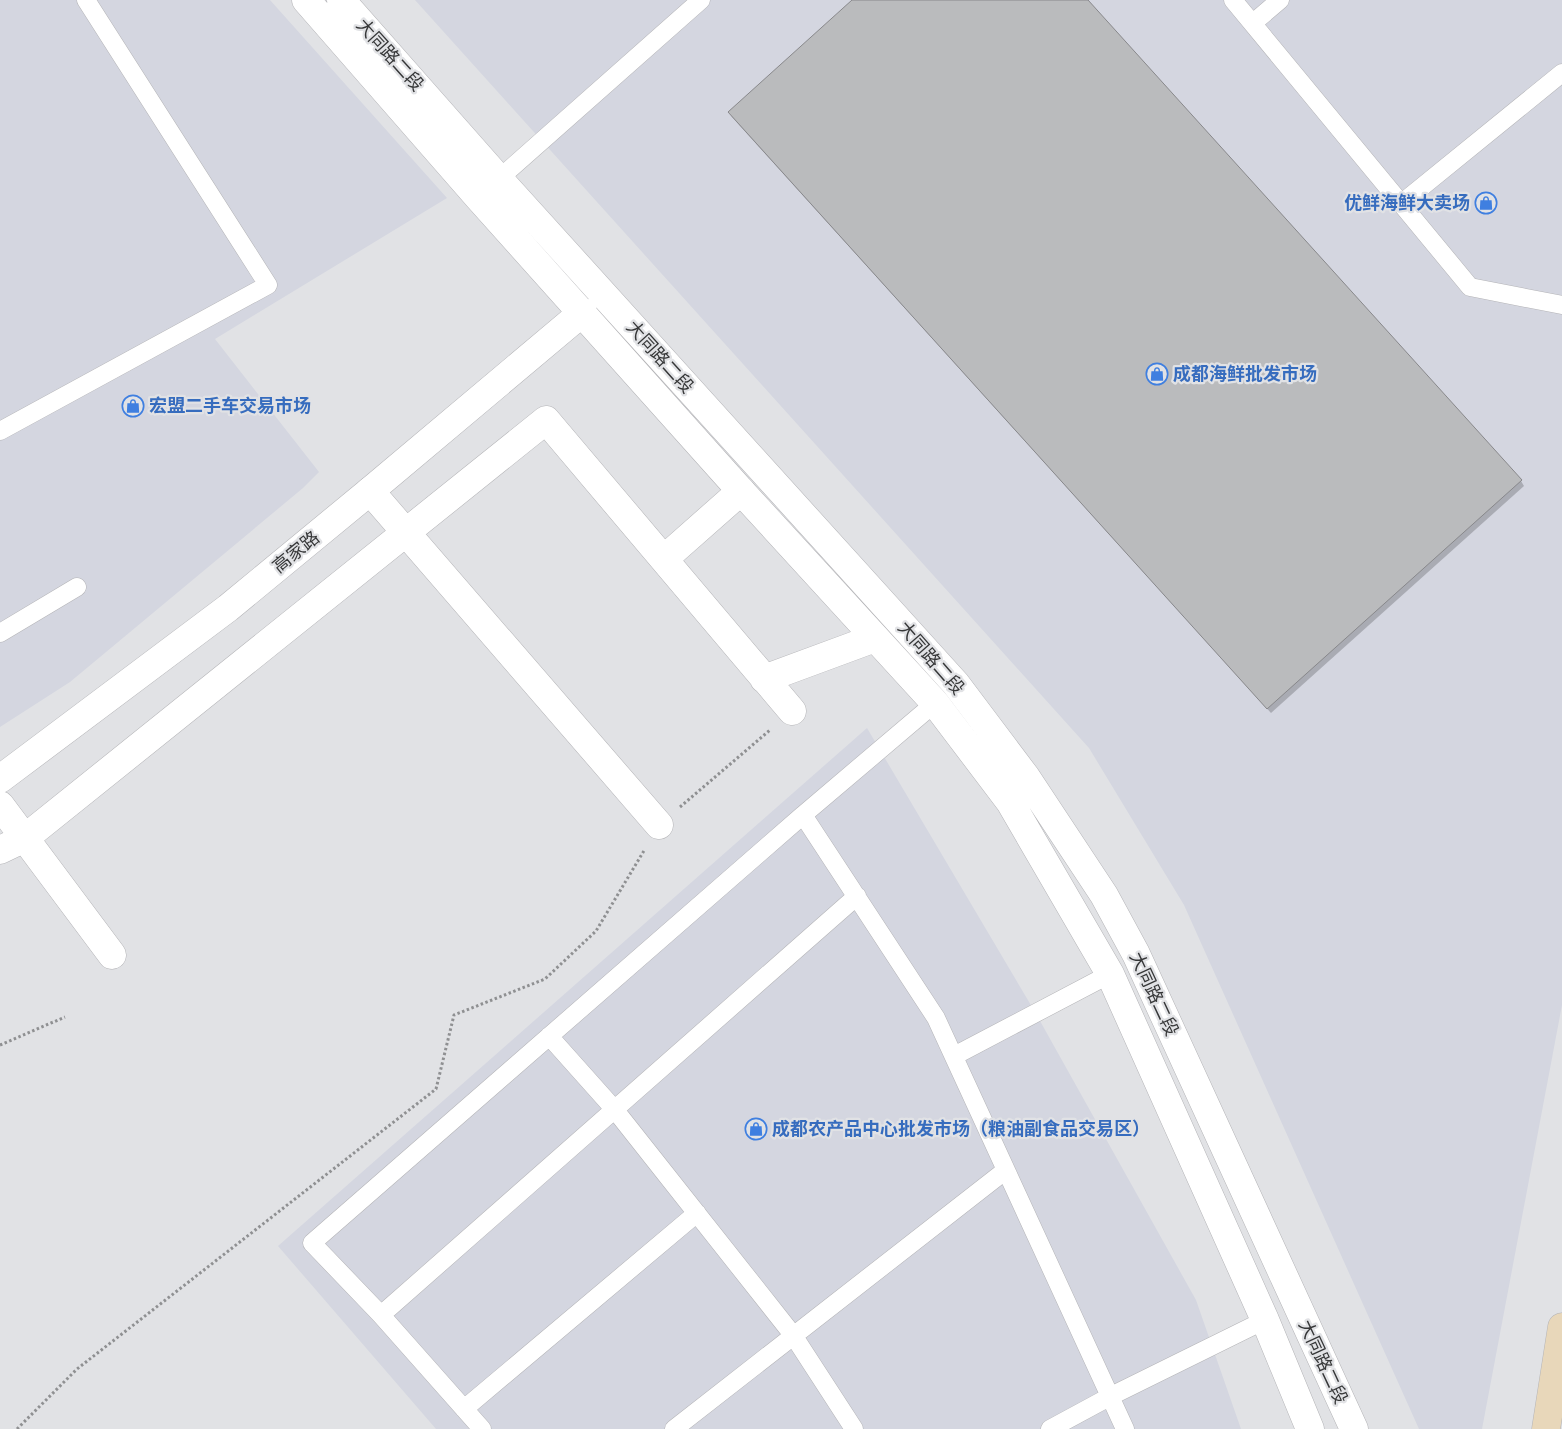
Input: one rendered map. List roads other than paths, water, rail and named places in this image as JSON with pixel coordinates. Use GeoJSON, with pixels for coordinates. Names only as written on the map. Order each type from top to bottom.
{"type":"FeatureCollection","features":[{"type":"Feature","properties":{"kind":"main road"},"geometry":{"type":"LineString","coordinates":[[1546,1429],[1562,1327]]}},
{"type":"Feature","properties":{"kind":"street","name":"大同路二段"},"geometry":{"type":"LineString","coordinates":[[306,0],[478,197],[583,312],[741,491],[935,703],[1010,802],[1110,974],[1265,1320],[1310,1429]]}},
{"type":"Feature","properties":{"kind":"street","name":"大同路二段"},"geometry":{"type":"LineString","coordinates":[[341,0],[499,178],[956,684],[1026,777],[1104,895],[1136,954],[1354,1429]]}},
{"type":"Feature","properties":{"kind":"street","name":"高家路"},"geometry":{"type":"LineString","coordinates":[[0,779],[228,608],[583,312]]}},
{"type":"Feature","properties":{"kind":"street"},"geometry":{"type":"LineString","coordinates":[[0,850],[25,838],[546,420],[792,711]]}},
{"type":"Feature","properties":{"kind":"street"},"geometry":{"type":"LineString","coordinates":[[370,491],[659,825]]}},
{"type":"Feature","properties":{"kind":"street"},"geometry":{"type":"LineString","coordinates":[[664,559],[741,491]]}},
{"type":"Feature","properties":{"kind":"street"},"geometry":{"type":"LineString","coordinates":[[764,679],[875,638]]}},
{"type":"Feature","properties":{"kind":"street"},"geometry":{"type":"LineString","coordinates":[[0,805],[112,955]]}},
{"type":"Feature","properties":{"kind":"lane"},"geometry":{"type":"LineString","coordinates":[[0,431],[268,285],[86,0]]}},
{"type":"Feature","properties":{"kind":"lane"},"geometry":{"type":"LineString","coordinates":[[478,197],[701,0]]}},
{"type":"Feature","properties":{"kind":"lane"},"geometry":{"type":"LineString","coordinates":[[1233,0],[1470,287],[1562,305]]}},
{"type":"Feature","properties":{"kind":"lane"},"geometry":{"type":"LineString","coordinates":[[1253,23],[1280,0]]}},
{"type":"Feature","properties":{"kind":"lane"},"geometry":{"type":"LineString","coordinates":[[1402,204],[1562,73]]}},
{"type":"Feature","properties":{"kind":"lane"},"geometry":{"type":"LineString","coordinates":[[0,632],[76,588]]}},
{"type":"Feature","properties":{"kind":"lane"},"geometry":{"type":"LineString","coordinates":[[482,1429],[312,1243],[803,815],[935,703]]}},
{"type":"Feature","properties":{"kind":"lane"},"geometry":{"type":"LineString","coordinates":[[803,815],[936,1018],[1125,1429]]}},
{"type":"Feature","properties":{"kind":"lane"},"geometry":{"type":"LineString","coordinates":[[380,1316],[857,896]]}},
{"type":"Feature","properties":{"kind":"lane"},"geometry":{"type":"LineString","coordinates":[[954,1056],[1110,974]]}},
{"type":"Feature","properties":{"kind":"lane"},"geometry":{"type":"LineString","coordinates":[[549,1036],[615,1110],[793,1335],[854,1429]]}},
{"type":"Feature","properties":{"kind":"lane"},"geometry":{"type":"LineString","coordinates":[[674,1429],[1006,1170]]}},
{"type":"Feature","properties":{"kind":"lane"},"geometry":{"type":"LineString","coordinates":[[464,1409],[697,1213]]}},
{"type":"Feature","properties":{"kind":"lane"},"geometry":{"type":"LineString","coordinates":[[1050,1429],[1110,1396],[1265,1320]]}},
{"type":"Feature","properties":{"kind":"place","name":"优鲜海鲜大卖场"},"geometry":{"type":"Point","coordinates":[1486,203]}},
{"type":"Feature","properties":{"kind":"place","name":"成都海鲜批发市场"},"geometry":{"type":"Point","coordinates":[1157,374]}},
{"type":"Feature","properties":{"kind":"place","name":"宏盟二手车交易市场"},"geometry":{"type":"Point","coordinates":[133,406]}},
{"type":"Feature","properties":{"kind":"place","name":"成都农产品中心批发市场（粮油副食品交易区）"},"geometry":{"type":"Point","coordinates":[756,1129]}}]}
